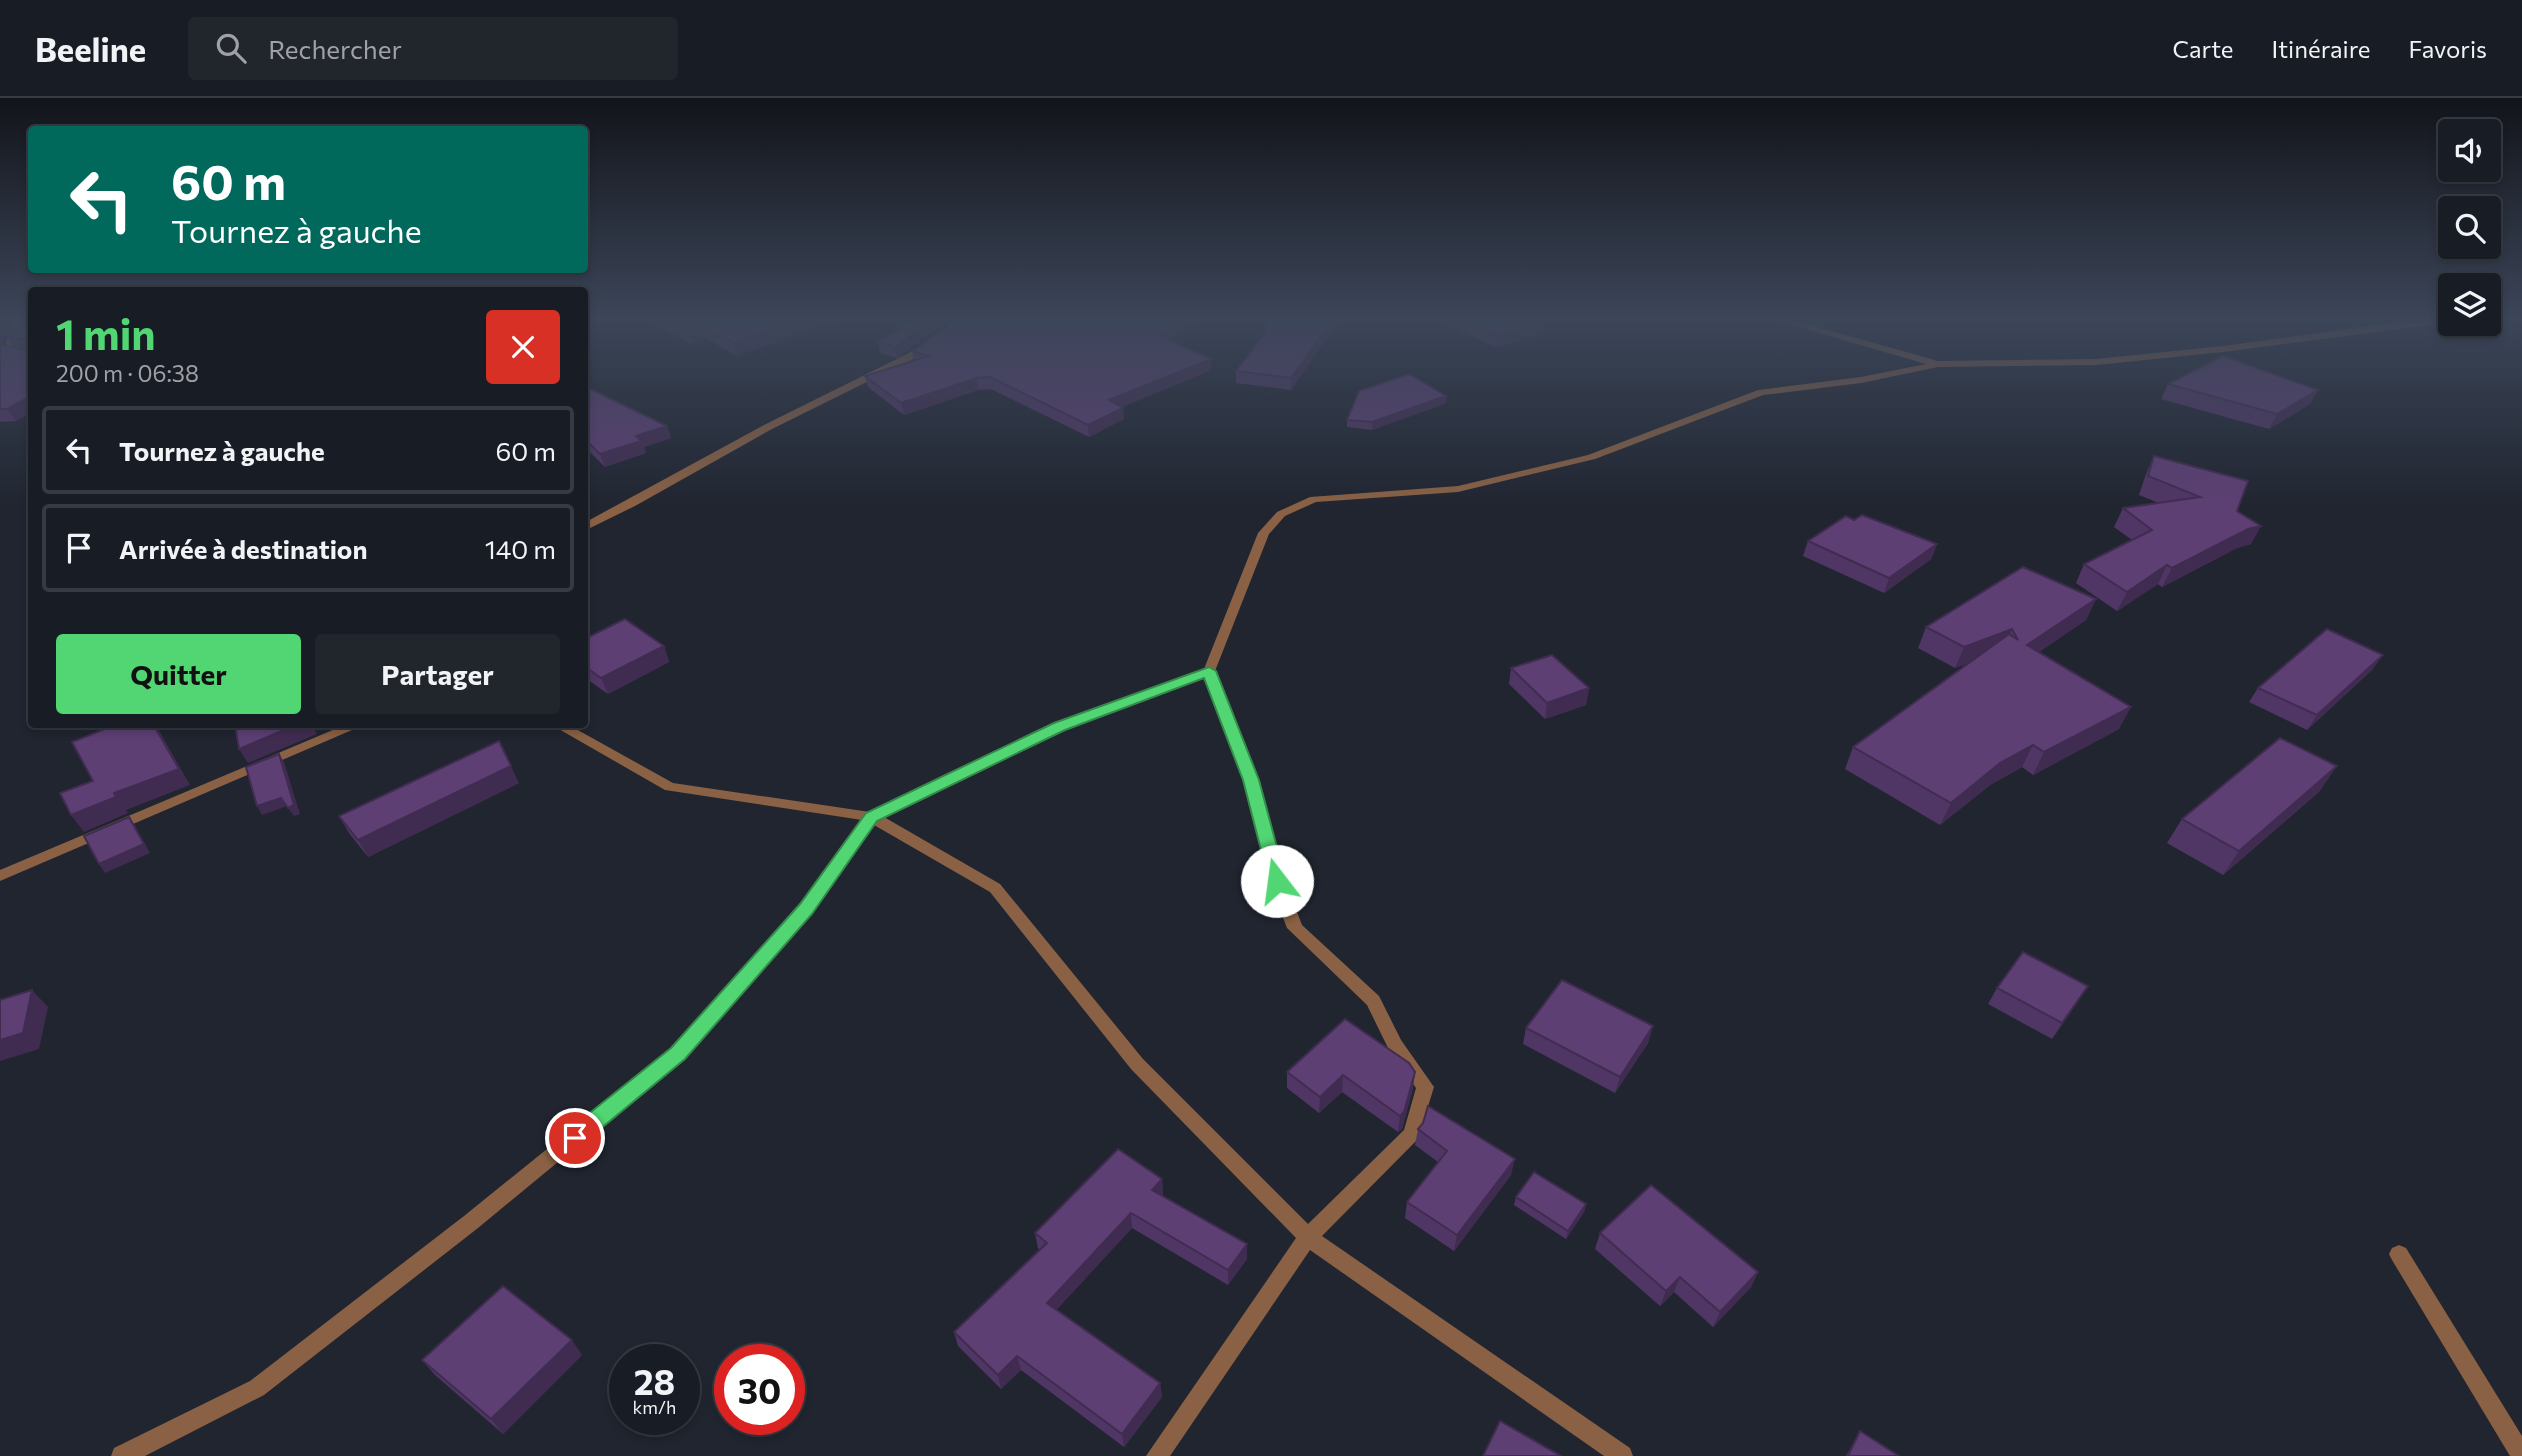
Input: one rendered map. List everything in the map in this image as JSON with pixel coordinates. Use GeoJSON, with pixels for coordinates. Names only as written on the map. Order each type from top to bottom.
{"type":"FeatureCollection","features":[{"type":"Feature","properties":{"kind":"street"},"geometry":{"type":"LineString","coordinates":[[588,526],[624,509],[770,426],[866,380]]}},
{"type":"Feature","properties":{"kind":"street"},"geometry":{"type":"LineString","coordinates":[[1157,1456],[1308,1237],[1412,1133],[1425,1087],[1395,1045],[1373,1001],[1295,928],[1277,881],[1251,780],[1209,671],[1264,533],[1281,514],[1314,499],[1458,489],[1591,457],[1761,392],[1858,380]]}},
{"type":"Feature","properties":{"kind":"street"},"geometry":{"type":"LineString","coordinates":[[122,1456],[257,1388],[471,1222],[678,1053],[806,909],[872,817],[1059,727],[1209,671]]}},
{"type":"Feature","properties":{"kind":"street"},"geometry":{"type":"LineString","coordinates":[[0,876],[351,728]]}},
{"type":"Feature","properties":{"kind":"street"},"geometry":{"type":"LineString","coordinates":[[563,728],[670,788],[872,817],[995,888],[1137,1064],[1308,1237],[1622,1456]]}},
{"type":"Feature","properties":{"kind":"street"},"geometry":{"type":"LineString","coordinates":[[2399,1254],[2522,1456]]}},
{"type":"Feature","properties":{"kind":"building"},"geometry":{"type":"Polygon","coordinates":[[[0,380],[28,380],[28,397],[7,409],[0,409],[0,380]]]}},
{"type":"Feature","properties":{"kind":"building"},"geometry":{"type":"Polygon","coordinates":[[[871,380],[970,380],[901,403],[871,380]]]}},
{"type":"Feature","properties":{"kind":"building"},"geometry":{"type":"Polygon","coordinates":[[[997,380],[1158,380],[1109,400],[1123,408],[1088,425],[997,380]]]}},
{"type":"Feature","properties":{"kind":"building"},"geometry":{"type":"Polygon","coordinates":[[[1390,380],[1420,380],[1446,396],[1372,422],[1347,420],[1359,391],[1390,380]]]}},
{"type":"Feature","properties":{"kind":"building"},"geometry":{"type":"Polygon","coordinates":[[[2175,380],[2291,380],[2318,390],[2277,414],[2168,384],[2175,380]]]}},
{"type":"Feature","properties":{"kind":"building"},"geometry":{"type":"Polygon","coordinates":[[[588,388],[667,426],[636,436],[641,441],[600,454],[588,442],[588,388]]]}},
{"type":"Feature","properties":{"kind":"building"},"geometry":{"type":"Polygon","coordinates":[[[2154,456],[2248,481],[2237,511],[2261,526],[2248,529],[2172,568],[2167,565],[2127,592],[2084,564],[2152,530],[2123,508],[2200,497],[2148,476],[2154,456]]]}},
{"type":"Feature","properties":{"kind":"building"},"geometry":{"type":"Polygon","coordinates":[[[1862,515],[1937,544],[1889,578],[1808,541],[1846,516],[1854,520],[1862,515]]]}},
{"type":"Feature","properties":{"kind":"building"},"geometry":{"type":"Polygon","coordinates":[[[2023,567],[2096,599],[2027,645],[2131,707],[2044,752],[2033,745],[2000,763],[1951,803],[1853,747],[2009,634],[2018,640],[2012,629],[1964,647],[1926,627],[2023,567]]]}},
{"type":"Feature","properties":{"kind":"building"},"geometry":{"type":"Polygon","coordinates":[[[625,619],[664,646],[601,678],[588,669],[588,637],[625,619]]]}},
{"type":"Feature","properties":{"kind":"building"},"geometry":{"type":"Polygon","coordinates":[[[2327,629],[2383,655],[2317,715],[2258,688],[2327,629]]]}},
{"type":"Feature","properties":{"kind":"building"},"geometry":{"type":"Polygon","coordinates":[[[1552,655],[1589,688],[1547,703],[1511,668],[1552,655]]]}},
{"type":"Feature","properties":{"kind":"building"},"geometry":{"type":"Polygon","coordinates":[[[107,728],[155,728],[179,769],[114,793],[116,797],[71,815],[60,793],[93,781],[72,742],[107,728]]]}},
{"type":"Feature","properties":{"kind":"building"},"geometry":{"type":"Polygon","coordinates":[[[234,728],[289,728],[239,749],[234,728]]]}},
{"type":"Feature","properties":{"kind":"building"},"geometry":{"type":"Polygon","coordinates":[[[2280,738],[2337,766],[2239,851],[2182,819],[2280,738]]]}},
{"type":"Feature","properties":{"kind":"building"},"geometry":{"type":"Polygon","coordinates":[[[499,741],[511,766],[358,840],[339,816],[499,741]]]}},
{"type":"Feature","properties":{"kind":"building"},"geometry":{"type":"Polygon","coordinates":[[[279,754],[294,805],[288,808],[281,798],[257,806],[246,767],[279,754]]]}},
{"type":"Feature","properties":{"kind":"building"},"geometry":{"type":"Polygon","coordinates":[[[129,817],[144,844],[99,864],[84,836],[129,817]]]}},
{"type":"Feature","properties":{"kind":"building"},"geometry":{"type":"Polygon","coordinates":[[[2023,952],[2088,986],[2062,1023],[1997,988],[2023,952]]]}},
{"type":"Feature","properties":{"kind":"building"},"geometry":{"type":"Polygon","coordinates":[[[1562,980],[1653,1026],[1620,1077],[1526,1028],[1562,980]]]}},
{"type":"Feature","properties":{"kind":"building"},"geometry":{"type":"Polygon","coordinates":[[[32,990],[23,1033],[0,1040],[0,1000],[32,990]]]}},
{"type":"Feature","properties":{"kind":"building"},"geometry":{"type":"Polygon","coordinates":[[[1345,1019],[1409,1063],[1415,1072],[1404,1112],[1400,1116],[1343,1075],[1320,1097],[1287,1072],[1345,1019]]]}},
{"type":"Feature","properties":{"kind":"building"},"geometry":{"type":"Polygon","coordinates":[[[1428,1106],[1515,1159],[1457,1235],[1407,1202],[1447,1151],[1418,1129],[1423,1123],[1428,1106]]]}},
{"type":"Feature","properties":{"kind":"building"},"geometry":{"type":"Polygon","coordinates":[[[1118,1149],[1162,1179],[1152,1190],[1247,1244],[1228,1270],[1131,1213],[1047,1303],[1160,1383],[1122,1434],[1017,1356],[998,1375],[954,1332],[1047,1243],[1035,1233],[1118,1149]]]}},
{"type":"Feature","properties":{"kind":"building"},"geometry":{"type":"Polygon","coordinates":[[[1534,1172],[1586,1204],[1568,1231],[1516,1197],[1534,1172]]]}},
{"type":"Feature","properties":{"kind":"building"},"geometry":{"type":"Polygon","coordinates":[[[1651,1185],[1758,1272],[1720,1312],[1680,1277],[1666,1291],[1600,1233],[1651,1185]]]}},
{"type":"Feature","properties":{"kind":"building"},"geometry":{"type":"Polygon","coordinates":[[[503,1286],[572,1340],[491,1419],[422,1360],[503,1286]]]}},
{"type":"Feature","properties":{"kind":"building"},"geometry":{"type":"Polygon","coordinates":[[[1500,1421],[1561,1456],[1483,1456],[1500,1421]]]}},
{"type":"Feature","properties":{"kind":"building"},"geometry":{"type":"Polygon","coordinates":[[[1860,1431],[1899,1456],[1848,1456],[1860,1431]]]}},
{"type":"Feature","properties":{"kind":"route"},"geometry":{"type":"LineString","coordinates":[[575,1138],[678,1053],[806,909],[872,817],[1059,727],[1209,671],[1251,780],[1277,881]]}}]}
